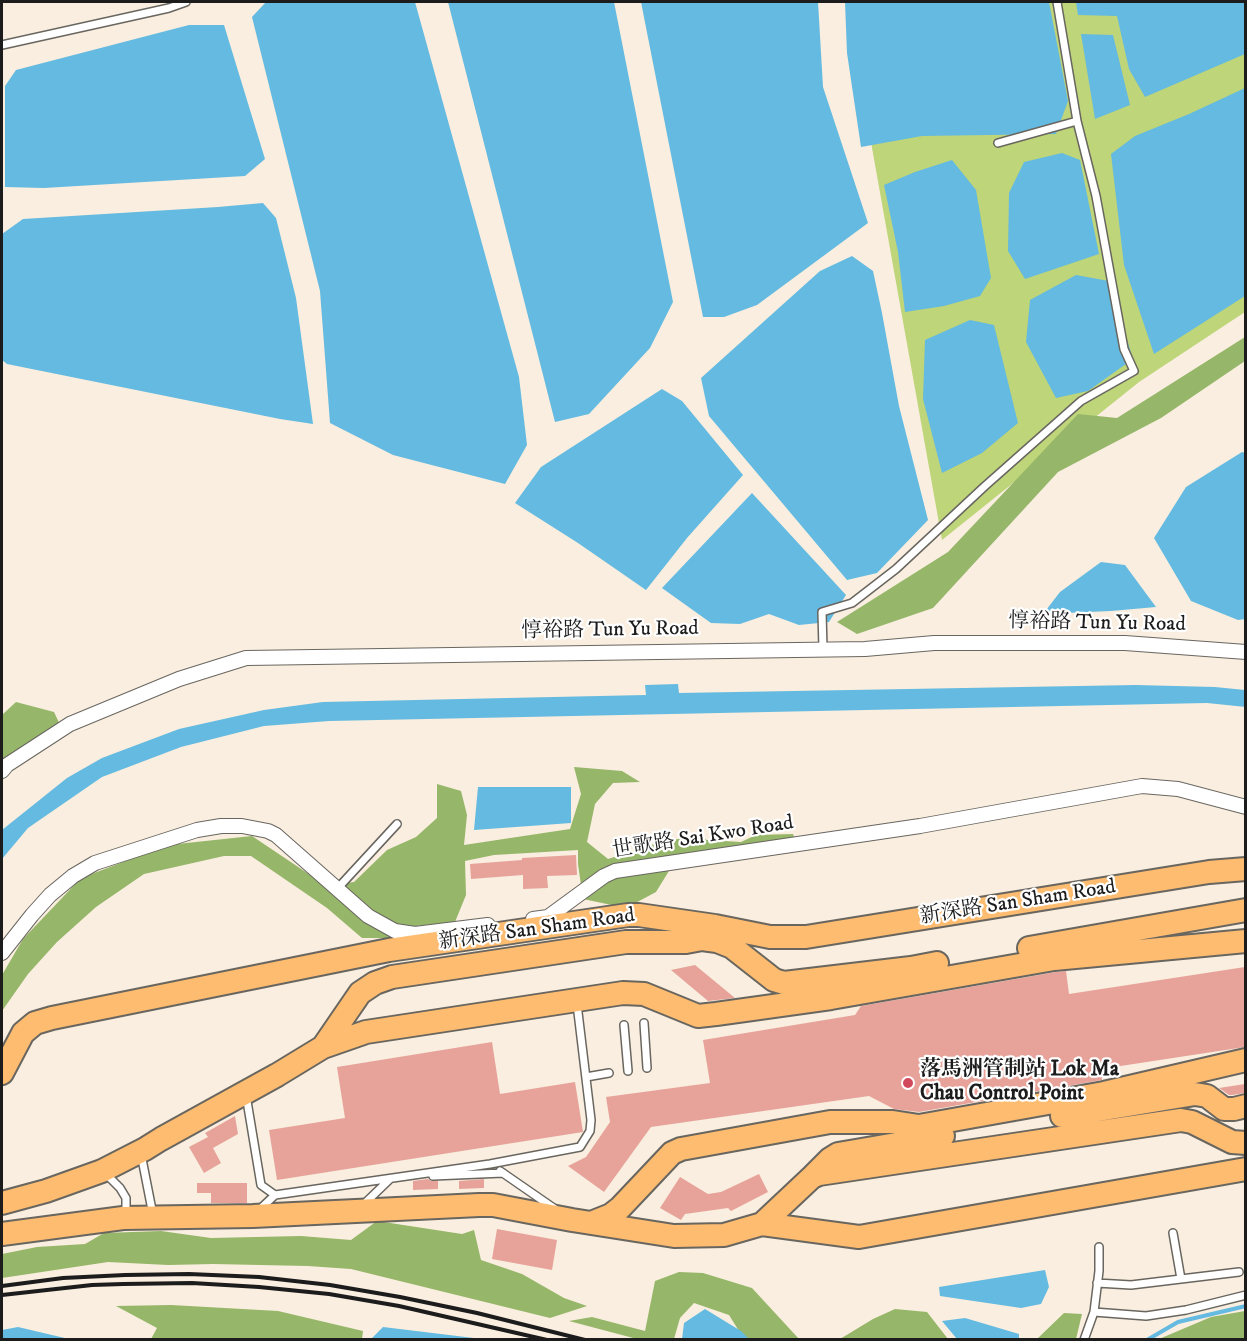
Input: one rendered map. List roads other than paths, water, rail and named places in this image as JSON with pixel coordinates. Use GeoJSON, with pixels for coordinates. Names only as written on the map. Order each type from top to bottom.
{"type":"FeatureCollection","features":[{"type":"Feature","properties":{"kind":"main road","name":"新深路 San Sham Road"},"geometry":{"type":"LineString","coordinates":[[2,1073],[23,1033],[35,1023],[52,1017],[389,951],[628,915],[715,926],[770,937],[806,937],[1209,872],[1245,869]]}},
{"type":"Feature","properties":{"kind":"main road","name":"新深路 San Sham Road"},"geometry":{"type":"LineString","coordinates":[[323,1047],[360,993],[375,982],[393,977],[588,947],[626,942],[676,942],[702,939],[717,941],[732,947],[774,980],[784,983],[911,968],[1245,910]]}},
{"type":"Feature","properties":{"kind":"main road","name":"新深路 San Sham Road"},"geometry":{"type":"LineString","coordinates":[[2,1203],[46,1191],[102,1171],[145,1149],[323,1047],[366,1032],[623,993],[644,994],[698,1016],[831,998],[1054,959],[1245,941]]}},
{"type":"Feature","properties":{"kind":"main road"},"geometry":{"type":"LineString","coordinates":[[582,1221],[611,1215],[672,1153],[681,1149],[830,1122],[893,1122],[919,1126],[1104,1093],[1245,1060]]}},
{"type":"Feature","properties":{"kind":"main road"},"geometry":{"type":"LineString","coordinates":[[762,1224],[838,1154],[1195,1094],[1207,1096],[1224,1109],[1245,1106]]}},
{"type":"Feature","properties":{"kind":"main road"},"geometry":{"type":"LineString","coordinates":[[812,1177],[819,1174],[1181,1120],[1192,1122],[1232,1142],[1245,1143]]}},
{"type":"Feature","properties":{"kind":"main road"},"geometry":{"type":"LineString","coordinates":[[2,1234],[123,1218],[253,1216],[493,1205],[674,1236],[724,1235],[762,1224],[859,1237],[1245,1169]]}},
{"type":"Feature","properties":{"kind":"street","name":"惇裕路 Tun Yu Road"},"geometry":{"type":"LineString","coordinates":[[2,771],[7,765],[70,724],[179,679],[246,658],[865,649],[934,643],[1125,643],[1245,652]]}},
{"type":"Feature","properties":{"kind":"street","name":"世歌路 Sai Kwo Road"},"geometry":{"type":"LineString","coordinates":[[2,953],[50,895],[73,876],[95,863],[197,830],[221,826],[242,825],[276,835],[368,916],[396,932],[415,934],[548,917],[604,876],[615,871],[920,825],[1142,786],[1178,789],[1245,807]]}},
{"type":"Feature","properties":{"kind":"lane"},"geometry":{"type":"LineString","coordinates":[[2,45],[169,8],[186,2]]}},
{"type":"Feature","properties":{"kind":"lane"},"geometry":{"type":"LineString","coordinates":[[823,649],[822,612],[852,603],[897,569],[985,486],[1081,401],[1134,371],[1124,349],[1096,196],[1077,121],[1057,2]]}},
{"type":"Feature","properties":{"kind":"lane"},"geometry":{"type":"LineString","coordinates":[[998,143],[1077,121]]}},
{"type":"Feature","properties":{"kind":"lane"},"geometry":{"type":"LineString","coordinates":[[338,889],[397,824]]}},
{"type":"Feature","properties":{"kind":"lane"},"geometry":{"type":"LineString","coordinates":[[253,1216],[275,1195],[490,1164],[580,1147],[590,1131],[591,1120],[577,1000]]}},
{"type":"Feature","properties":{"kind":"lane"},"geometry":{"type":"LineString","coordinates":[[644,1023],[647,1068]]}},
{"type":"Feature","properties":{"kind":"lane"},"geometry":{"type":"LineString","coordinates":[[624,1025],[628,1071]]}},
{"type":"Feature","properties":{"kind":"lane"},"geometry":{"type":"LineString","coordinates":[[586,1077],[609,1073]]}},
{"type":"Feature","properties":{"kind":"lane"},"geometry":{"type":"LineString","coordinates":[[246,1092],[261,1185],[275,1195]]}},
{"type":"Feature","properties":{"kind":"lane"},"geometry":{"type":"LineString","coordinates":[[145,1149],[142,1159],[154,1217]]}},
{"type":"Feature","properties":{"kind":"lane"},"geometry":{"type":"LineString","coordinates":[[490,1164],[582,1221]]}},
{"type":"Feature","properties":{"kind":"lane"},"geometry":{"type":"LineString","coordinates":[[102,1171],[120,1188],[126,1198],[123,1218]]}},
{"type":"Feature","properties":{"kind":"lane"},"geometry":{"type":"LineString","coordinates":[[357,1211],[391,1178],[503,1173]]}},
{"type":"Feature","properties":{"kind":"lane"},"geometry":{"type":"LineString","coordinates":[[1173,1233],[1181,1279]]}},
{"type":"Feature","properties":{"kind":"lane"},"geometry":{"type":"LineString","coordinates":[[1084,1340],[1094,1312],[1100,1247]]}},
{"type":"Feature","properties":{"kind":"lane"},"geometry":{"type":"LineString","coordinates":[[1097,1283],[1131,1285],[1239,1272]]}},
{"type":"Feature","properties":{"kind":"lane"},"geometry":{"type":"LineString","coordinates":[[1094,1312],[1146,1316],[1186,1310],[1245,1295]]}},
{"type":"Feature","properties":{"kind":"water"},"geometry":{"type":"Polygon","coordinates":[[[266,2],[415,2],[519,377],[527,445],[505,484],[393,455],[330,423],[320,291],[252,17],[266,2]]]}},
{"type":"Feature","properties":{"kind":"water"},"geometry":{"type":"Polygon","coordinates":[[[448,2],[614,2],[673,302],[650,348],[589,414],[555,422],[448,2]]]}},
{"type":"Feature","properties":{"kind":"water"},"geometry":{"type":"Polygon","coordinates":[[[641,2],[818,2],[823,87],[868,223],[757,305],[724,317],[703,317],[641,2]]]}},
{"type":"Feature","properties":{"kind":"water"},"geometry":{"type":"Polygon","coordinates":[[[845,2],[1049,2],[1068,101],[1056,134],[922,136],[861,147],[847,53],[845,2]]]}},
{"type":"Feature","properties":{"kind":"water"},"geometry":{"type":"Polygon","coordinates":[[[1076,2],[1245,2],[1245,54],[1145,97],[1129,69],[1117,16],[1078,15],[1076,2]]]}},
{"type":"Feature","properties":{"kind":"water"},"geometry":{"type":"Polygon","coordinates":[[[189,25],[224,25],[265,159],[245,176],[44,188],[5,187],[5,86],[16,70],[189,25]]]}},
{"type":"Feature","properties":{"kind":"water"},"geometry":{"type":"Polygon","coordinates":[[[1081,34],[1113,35],[1130,105],[1095,119],[1081,34]]]}},
{"type":"Feature","properties":{"kind":"water"},"geometry":{"type":"Polygon","coordinates":[[[1245,88],[1245,296],[1154,354],[1124,265],[1111,154],[1135,136],[1245,88]]]}},
{"type":"Feature","properties":{"kind":"water"},"geometry":{"type":"Polygon","coordinates":[[[1062,153],[1080,160],[1099,254],[1025,279],[1008,251],[1009,193],[1024,162],[1062,153]]]}},
{"type":"Feature","properties":{"kind":"water"},"geometry":{"type":"Polygon","coordinates":[[[952,160],[976,190],[991,278],[980,296],[944,306],[905,312],[898,252],[884,185],[952,160]]]}},
{"type":"Feature","properties":{"kind":"water"},"geometry":{"type":"Polygon","coordinates":[[[263,203],[276,218],[296,298],[313,424],[7,364],[2,360],[2,234],[23,219],[263,203]]]}},
{"type":"Feature","properties":{"kind":"water"},"geometry":{"type":"Polygon","coordinates":[[[852,256],[873,271],[899,406],[928,520],[877,573],[847,580],[709,416],[701,378],[820,271],[852,256]]]}},
{"type":"Feature","properties":{"kind":"water"},"geometry":{"type":"Polygon","coordinates":[[[1076,275],[1109,281],[1133,359],[1088,391],[1056,398],[1026,342],[1030,300],[1076,275]]]}},
{"type":"Feature","properties":{"kind":"water"},"geometry":{"type":"Polygon","coordinates":[[[970,320],[994,325],[1018,423],[982,453],[942,473],[923,399],[925,340],[970,320]]]}},
{"type":"Feature","properties":{"kind":"water"},"geometry":{"type":"Polygon","coordinates":[[[662,389],[682,401],[743,475],[687,538],[646,590],[515,503],[541,467],[662,389]]]}},
{"type":"Feature","properties":{"kind":"water"},"geometry":{"type":"Polygon","coordinates":[[[1242,452],[1246,453],[1246,619],[1238,620],[1191,601],[1154,538],[1186,487],[1242,452]]]}},
{"type":"Feature","properties":{"kind":"water"},"geometry":{"type":"Polygon","coordinates":[[[752,493],[846,595],[829,622],[799,625],[769,614],[740,624],[711,623],[662,588],[752,493]]]}},
{"type":"Feature","properties":{"kind":"water"},"geometry":{"type":"Polygon","coordinates":[[[1101,562],[1125,565],[1156,607],[1043,614],[1060,592],[1101,562]]]}},
{"type":"Feature","properties":{"kind":"water"},"geometry":{"type":"Polygon","coordinates":[[[678,684],[679,693],[1136,685],[1215,687],[1245,690],[1246,707],[1207,703],[329,721],[264,726],[181,747],[102,777],[28,828],[2,859],[2,830],[67,778],[102,758],[179,729],[264,710],[323,702],[646,695],[645,685],[678,684]]]}},
{"type":"Feature","properties":{"kind":"water"},"geometry":{"type":"Polygon","coordinates":[[[478,787],[571,787],[571,823],[474,830],[478,787]]]}},
{"type":"Feature","properties":{"kind":"water"},"geometry":{"type":"Polygon","coordinates":[[[1045,1270],[1049,1287],[1041,1304],[1021,1308],[940,1296],[939,1287],[1045,1270]]]}},
{"type":"Feature","properties":{"kind":"water"},"geometry":{"type":"Polygon","coordinates":[[[705,1309],[741,1331],[749,1339],[682,1339],[684,1323],[705,1309]]]}},
{"type":"Feature","properties":{"kind":"water"},"geometry":{"type":"Polygon","coordinates":[[[965,1318],[1019,1334],[1019,1339],[957,1339],[942,1321],[965,1318]]]}},
{"type":"Feature","properties":{"kind":"water"},"geometry":{"type":"Polygon","coordinates":[[[18,1327],[69,1339],[2,1339],[2,1330],[18,1327]]]}},
{"type":"Feature","properties":{"kind":"water"},"geometry":{"type":"Polygon","coordinates":[[[383,1327],[482,1339],[371,1339],[383,1327]]]}},
{"type":"Feature","properties":{"kind":"waterway"},"geometry":{"type":"LineString","coordinates":[[1147,1340],[1178,1322],[1246,1306]]}},
{"type":"Feature","properties":{"kind":"railway"},"geometry":{"type":"LineString","coordinates":[[2,1286],[63,1278],[125,1275],[189,1274],[259,1277],[330,1285],[400,1297],[477,1313],[585,1340]]}},
{"type":"Feature","properties":{"kind":"railway"},"geometry":{"type":"LineString","coordinates":[[2,1295],[92,1285],[123,1284],[192,1283],[259,1287],[329,1294],[399,1306],[547,1340]]}},
{"type":"Feature","properties":{"kind":"place","name":"落馬洲管制站 Lok Ma Chau Control Point"},"geometry":{"type":"Point","coordinates":[908,1083]}}]}
